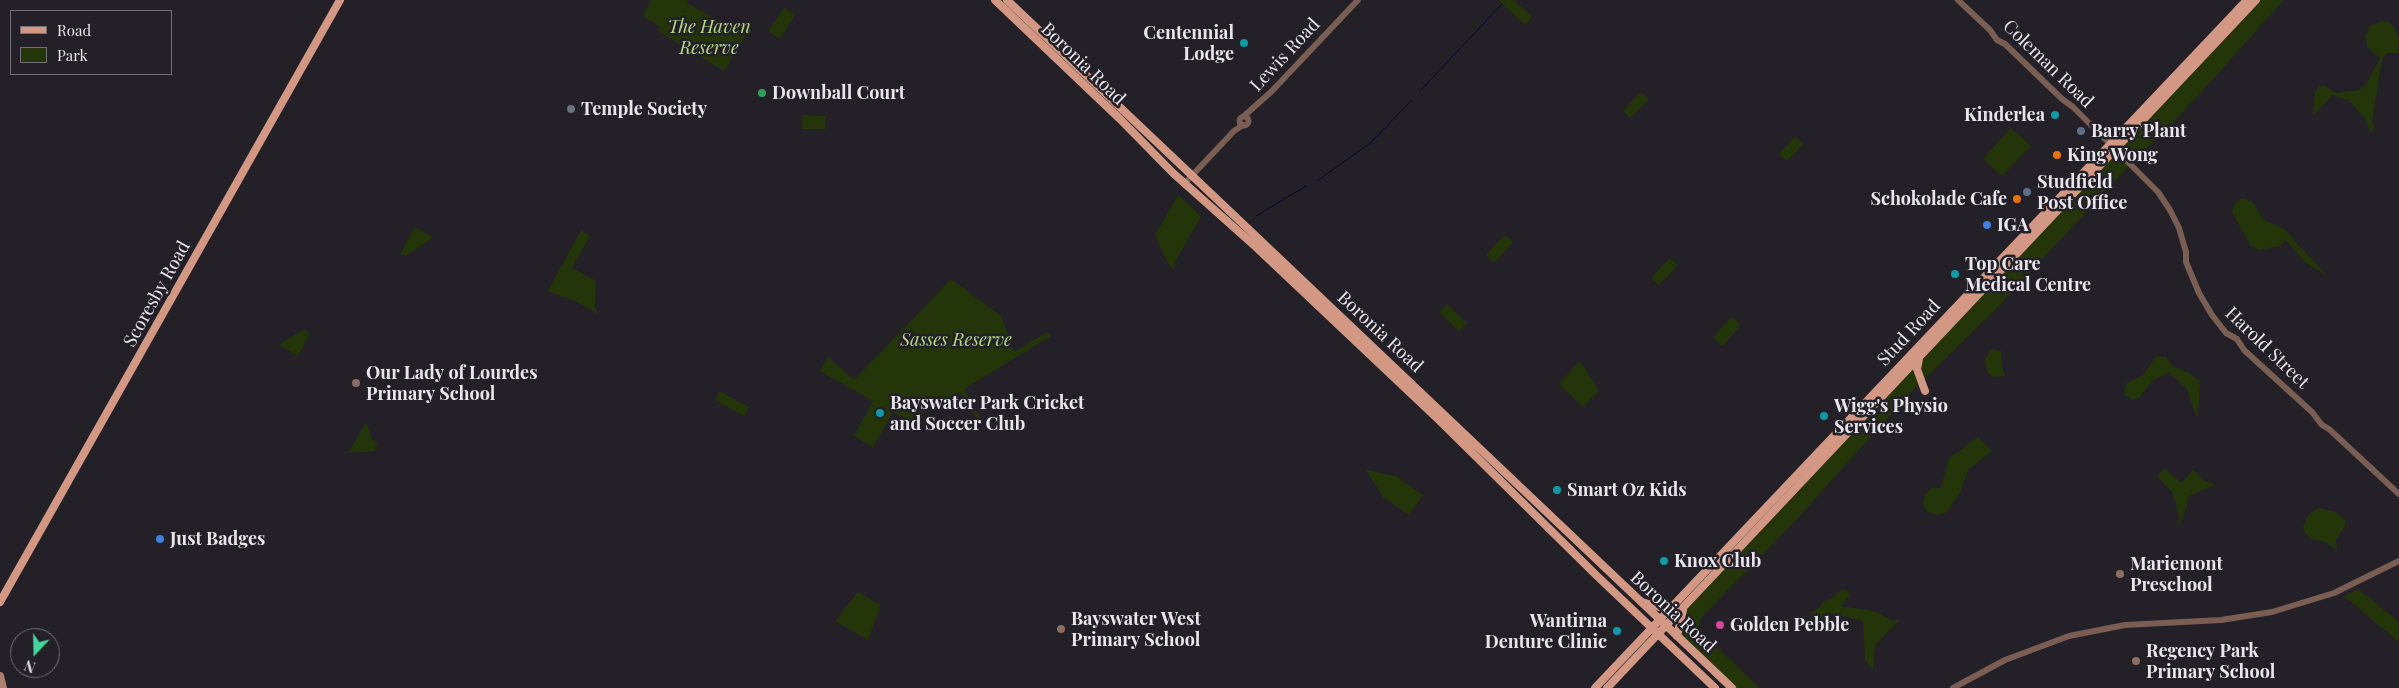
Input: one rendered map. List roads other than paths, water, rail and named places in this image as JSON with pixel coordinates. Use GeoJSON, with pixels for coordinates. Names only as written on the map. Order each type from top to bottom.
{"type":"FeatureCollection","features":[{"type":"Feature","properties":{"kind":"main road","name":"Scoresby Road"},"geometry":{"type":"LineString","coordinates":[[0,602],[340,0]]}},
{"type":"Feature","properties":{"kind":"main road","name":"Boronia Road"},"geometry":{"type":"LineString","coordinates":[[995,0],[1184,184],[1262,252],[1418,400],[1650,628],[1715,688]]}},
{"type":"Feature","properties":{"kind":"main road","name":"Boronia Road"},"geometry":{"type":"LineString","coordinates":[[1007,0],[1732,688]]}},
{"type":"Feature","properties":{"kind":"main road","name":"Stud Road"},"geometry":{"type":"LineString","coordinates":[[1595,688],[1658,619],[2247,0]]}},
{"type":"Feature","properties":{"kind":"main road","name":"Stud Road"},"geometry":{"type":"LineString","coordinates":[[1607,688],[2117,150],[2256,0]]}},
{"type":"Feature","properties":{"kind":"main road"},"geometry":{"type":"LineString","coordinates":[[2099,133],[2122,131]]}},
{"type":"Feature","properties":{"kind":"main road"},"geometry":{"type":"LineString","coordinates":[[1921,355],[1917,369],[1925,391]]}},
{"type":"Feature","properties":{"kind":"main road"},"geometry":{"type":"LineString","coordinates":[[1638,600],[1659,607],[1669,608]]}},
{"type":"Feature","properties":{"kind":"main road"},"geometry":{"type":"LineString","coordinates":[[1677,636],[1684,608]]}},
{"type":"Feature","properties":{"kind":"main road"},"geometry":{"type":"LineString","coordinates":[[0,676],[3,688]]}},
{"type":"Feature","properties":{"kind":"street","name":"Lewis Road"},"geometry":{"type":"LineString","coordinates":[[1184,184],[1358,0]]}},
{"type":"Feature","properties":{"kind":"street","name":"Coleman Road"},"geometry":{"type":"LineString","coordinates":[[1958,0],[1990,30],[1997,40],[2005,44],[2117,150]]}},
{"type":"Feature","properties":{"kind":"street","name":"Harold Street"},"geometry":{"type":"LineString","coordinates":[[2117,150],[2153,187],[2170,210],[2181,234],[2186,263],[2203,301],[2216,321],[2312,412],[2322,425],[2330,429],[2399,494]]}},
{"type":"Feature","properties":{"kind":"street"},"geometry":{"type":"LineString","coordinates":[[1953,688],[2005,660],[2069,636],[2126,625],[2221,620],[2278,610],[2342,589],[2399,561]]}},
{"type":"Feature","properties":{"kind":"waterway"},"geometry":{"type":"LineString","coordinates":[[1420,91],[1502,4]]}},
{"type":"Feature","properties":{"kind":"waterway"},"geometry":{"type":"LineString","coordinates":[[1317,181],[1369,144],[1412,100]]}},
{"type":"Feature","properties":{"kind":"waterway"},"geometry":{"type":"LineString","coordinates":[[1256,216],[1306,186]]}},
{"type":"Feature","properties":{"kind":"place","name":"Centennial Lodge"},"geometry":{"type":"Point","coordinates":[1244,43]}},
{"type":"Feature","properties":{"kind":"place","name":"Downball Court"},"geometry":{"type":"Point","coordinates":[762,93]}},
{"type":"Feature","properties":{"kind":"place","name":"Temple Society"},"geometry":{"type":"Point","coordinates":[571,109]}},
{"type":"Feature","properties":{"kind":"place","name":"Kinderlea"},"geometry":{"type":"Point","coordinates":[2055,115]}},
{"type":"Feature","properties":{"kind":"place","name":"Barry Plant"},"geometry":{"type":"Point","coordinates":[2081,131]}},
{"type":"Feature","properties":{"kind":"place","name":"King Wong"},"geometry":{"type":"Point","coordinates":[2057,155]}},
{"type":"Feature","properties":{"kind":"place","name":"Studfield Post Office"},"geometry":{"type":"Point","coordinates":[2027,192]}},
{"type":"Feature","properties":{"kind":"place","name":"Schokolade Cafe"},"geometry":{"type":"Point","coordinates":[2017,199]}},
{"type":"Feature","properties":{"kind":"place","name":"IGA"},"geometry":{"type":"Point","coordinates":[1987,225]}},
{"type":"Feature","properties":{"kind":"place","name":"Top Care Medical Centre"},"geometry":{"type":"Point","coordinates":[1955,274]}},
{"type":"Feature","properties":{"kind":"place","name":"Our Lady of Lourdes Primary School"},"geometry":{"type":"Point","coordinates":[356,383]}},
{"type":"Feature","properties":{"kind":"place","name":"Bayswater Park Cricket and Soccer Club"},"geometry":{"type":"Point","coordinates":[880,413]}},
{"type":"Feature","properties":{"kind":"place","name":"Wigg's Physio Services"},"geometry":{"type":"Point","coordinates":[1824,416]}},
{"type":"Feature","properties":{"kind":"place","name":"Smart Oz Kids"},"geometry":{"type":"Point","coordinates":[1557,490]}},
{"type":"Feature","properties":{"kind":"place","name":"Just Badges"},"geometry":{"type":"Point","coordinates":[160,539]}},
{"type":"Feature","properties":{"kind":"place","name":"Knox Club"},"geometry":{"type":"Point","coordinates":[1664,561]}},
{"type":"Feature","properties":{"kind":"place","name":"Mariemont Preschool"},"geometry":{"type":"Point","coordinates":[2120,574]}},
{"type":"Feature","properties":{"kind":"place","name":"Golden Pebble"},"geometry":{"type":"Point","coordinates":[1720,625]}},
{"type":"Feature","properties":{"kind":"place","name":"Bayswater West Primary School"},"geometry":{"type":"Point","coordinates":[1061,629]}},
{"type":"Feature","properties":{"kind":"place","name":"Wantirna Denture Clinic"},"geometry":{"type":"Point","coordinates":[1617,631]}},
{"type":"Feature","properties":{"kind":"place","name":"Regency Park Primary School"},"geometry":{"type":"Point","coordinates":[2136,661]}},
{"type":"Feature","properties":{"kind":"park label","name":"The Haven Reserve"},"geometry":{"type":"Point","coordinates":[709,37]}},
{"type":"Feature","properties":{"kind":"park label","name":"Sasses Reserve"},"geometry":{"type":"Point","coordinates":[956,340]}}]}
